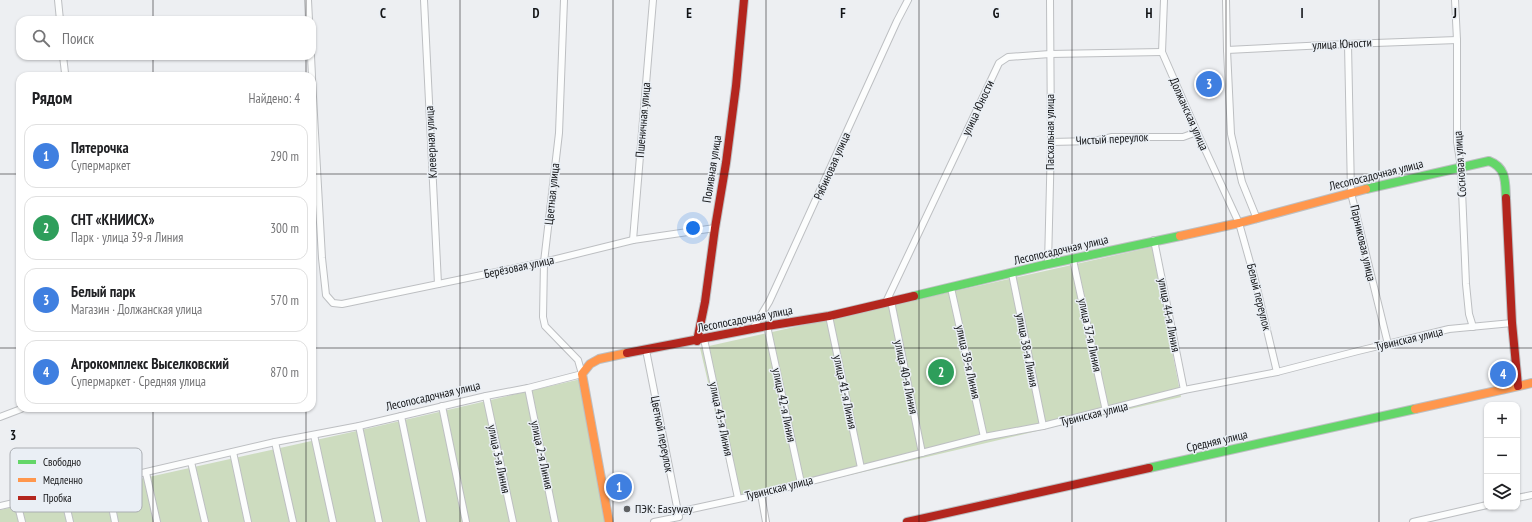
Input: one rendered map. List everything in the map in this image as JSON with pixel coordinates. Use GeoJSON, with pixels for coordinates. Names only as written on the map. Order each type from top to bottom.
{"type":"FeatureCollection","features":[{"type":"Feature","properties":{"kind":"street"},"geometry":{"type":"LineString","coordinates":[[58,0],[60,16]]}},
{"type":"Feature","properties":{"kind":"street"},"geometry":{"type":"LineString","coordinates":[[308,0],[309,16]]}},
{"type":"Feature","properties":{"kind":"street","name":"Клеверная улица"},"geometry":{"type":"LineString","coordinates":[[424,0],[438,284]]}},
{"type":"Feature","properties":{"kind":"street","name":"Цветная улица"},"geometry":{"type":"LineString","coordinates":[[564,0],[559,133],[544,262],[543,317],[545,326],[578,360],[582,374]]}},
{"type":"Feature","properties":{"kind":"street","name":"Пшеничная улица"},"geometry":{"type":"LineString","coordinates":[[633,240],[653,0]]}},
{"type":"Feature","properties":{"kind":"street","name":"Поливная улица"},"geometry":{"type":"LineString","coordinates":[[701,340],[715,228],[726,163],[736,86],[744,0]]}},
{"type":"Feature","properties":{"kind":"street","name":"Рябиновая улица"},"geometry":{"type":"LineString","coordinates":[[752,330],[772,296],[897,21],[908,0]]}},
{"type":"Feature","properties":{"kind":"street","name":"Пасхальная улица"},"geometry":{"type":"LineString","coordinates":[[1048,264],[1051,142],[1050,0]]}},
{"type":"Feature","properties":{"kind":"street","name":"Должанская улица"},"geometry":{"type":"LineString","coordinates":[[1164,0],[1162,52],[1239,223]]}},
{"type":"Feature","properties":{"kind":"street"},"geometry":{"type":"LineString","coordinates":[[1226,0],[1231,134],[1242,182],[1257,218]]}},
{"type":"Feature","properties":{"kind":"street","name":"Сосновая улица"},"geometry":{"type":"LineString","coordinates":[[1455,0],[1457,40],[1457,142],[1461,167],[1466,284],[1469,314],[1473,327]]}},
{"type":"Feature","properties":{"kind":"street","name":"улица Юности"},"geometry":{"type":"LineString","coordinates":[[1227,50],[1457,40]]}},
{"type":"Feature","properties":{"kind":"street","name":"Парниковая улица"},"geometry":{"type":"LineString","coordinates":[[1348,44],[1351,192],[1388,344]]}},
{"type":"Feature","properties":{"kind":"street","name":"улица Юности"},"geometry":{"type":"LineString","coordinates":[[888,302],[999,63],[1008,57],[1050,54],[1162,52]]}},
{"type":"Feature","properties":{"kind":"street"},"geometry":{"type":"LineString","coordinates":[[63,60],[65,72]]}},
{"type":"Feature","properties":{"kind":"street"},"geometry":{"type":"LineString","coordinates":[[311,60],[312,72]]}},
{"type":"Feature","properties":{"kind":"street","name":"Чистый переулок"},"geometry":{"type":"LineString","coordinates":[[1051,142],[1094,141],[1112,137],[1183,137],[1197,132]]}},
{"type":"Feature","properties":{"kind":"street","name":"Берёзовая улица"},"geometry":{"type":"LineString","coordinates":[[316,151],[322,258],[326,295],[333,302],[342,304],[544,262],[633,240],[715,228]]}},
{"type":"Feature","properties":{"kind":"street","name":"Лесопосадочная улица"},"geometry":{"type":"LineString","coordinates":[[142,474],[275,442],[358,426],[486,396],[528,388],[582,374],[590,364],[599,359],[767,326],[829,316],[1012,274],[1048,264],[1073,260],[1154,240],[1239,223],[1351,192],[1489,161],[1498,165],[1505,182],[1512,323]]}},
{"type":"Feature","properties":{"kind":"street","name":"Белый переулок"},"geometry":{"type":"LineString","coordinates":[[1239,223],[1255,280],[1277,372]]}},
{"type":"Feature","properties":{"kind":"street","name":"улица 44-я Линия"},"geometry":{"type":"LineString","coordinates":[[1154,240],[1184,390]]}},
{"type":"Feature","properties":{"kind":"street","name":"улица 37-я Линия"},"geometry":{"type":"LineString","coordinates":[[1073,260],[1106,411]]}},
{"type":"Feature","properties":{"kind":"street","name":"улица 38-я Линия"},"geometry":{"type":"LineString","coordinates":[[1012,274],[1043,426]]}},
{"type":"Feature","properties":{"kind":"street","name":"улица 39-я Линия"},"geometry":{"type":"LineString","coordinates":[[951,288],[984,438]]}},
{"type":"Feature","properties":{"kind":"street","name":"улица 40-я Линия"},"geometry":{"type":"LineString","coordinates":[[888,302],[922,453]]}},
{"type":"Feature","properties":{"kind":"street","name":"улица 41-я Линия"},"geometry":{"type":"LineString","coordinates":[[829,316],[861,468]]}},
{"type":"Feature","properties":{"kind":"street"},"geometry":{"type":"LineString","coordinates":[[1512,323],[1518,386]]}},
{"type":"Feature","properties":{"kind":"street","name":"Тувинская улица"},"geometry":{"type":"LineString","coordinates":[[654,522],[738,498],[760,494],[984,438],[1106,411],[1184,390],[1277,372],[1449,329],[1512,323]]}},
{"type":"Feature","properties":{"kind":"street","name":"улица 42-я Линия"},"geometry":{"type":"LineString","coordinates":[[767,326],[801,483]]}},
{"type":"Feature","properties":{"kind":"street","name":"улица 43-я Линия"},"geometry":{"type":"LineString","coordinates":[[701,340],[738,498]]}},
{"type":"Feature","properties":{"kind":"street","name":"Цветной переулок"},"geometry":{"type":"LineString","coordinates":[[646,350],[678,514]]}},
{"type":"Feature","properties":{"kind":"street"},"geometry":{"type":"LineString","coordinates":[[582,374],[609,522]]}},
{"type":"Feature","properties":{"kind":"street","name":"Средняя улица"},"geometry":{"type":"LineString","coordinates":[[907,522],[1532,383]]}},
{"type":"Feature","properties":{"kind":"street","name":"улица 2-я Линия"},"geometry":{"type":"LineString","coordinates":[[528,388],[555,522]]}},
{"type":"Feature","properties":{"kind":"street","name":"улица 3-я Линия"},"geometry":{"type":"LineString","coordinates":[[486,396],[513,522]]}},
{"type":"Feature","properties":{"kind":"street"},"geometry":{"type":"LineString","coordinates":[[442,406],[466,522]]}},
{"type":"Feature","properties":{"kind":"street"},"geometry":{"type":"LineString","coordinates":[[0,417],[16,410]]}},
{"type":"Feature","properties":{"kind":"street"},"geometry":{"type":"LineString","coordinates":[[401,416],[423,522]]}},
{"type":"Feature","properties":{"kind":"street"},"geometry":{"type":"LineString","coordinates":[[358,426],[378,522]]}},
{"type":"Feature","properties":{"kind":"street"},"geometry":{"type":"LineString","coordinates":[[314,435],[333,522]]}},
{"type":"Feature","properties":{"kind":"street"},"geometry":{"type":"LineString","coordinates":[[275,442],[293,522]]}},
{"type":"Feature","properties":{"kind":"street"},"geometry":{"type":"LineString","coordinates":[[233,452],[248,522]]}},
{"type":"Feature","properties":{"kind":"street"},"geometry":{"type":"LineString","coordinates":[[191,462],[205,522]]}},
{"type":"Feature","properties":{"kind":"street"},"geometry":{"type":"LineString","coordinates":[[146,473],[157,522]]}},
{"type":"Feature","properties":{"kind":"street"},"geometry":{"type":"LineString","coordinates":[[760,494],[766,522]]}},
{"type":"Feature","properties":{"kind":"street"},"geometry":{"type":"LineString","coordinates":[[1520,497],[1532,495]]}},
{"type":"Feature","properties":{"kind":"street","name":"Лесопосадочная улица"},"geometry":{"type":"LineString","coordinates":[[0,506],[10,504]]}},
{"type":"Feature","properties":{"kind":"street"},"geometry":{"type":"LineString","coordinates":[[1414,522],[1484,506]]}},
{"type":"Feature","properties":{"kind":"street"},"geometry":{"type":"LineString","coordinates":[[20,512],[22,522]]}},
{"type":"Feature","properties":{"kind":"street"},"geometry":{"type":"LineString","coordinates":[[68,512],[70,522]]}},
{"type":"Feature","properties":{"kind":"street"},"geometry":{"type":"LineString","coordinates":[[113,512],[115,522]]}},
{"type":"Feature","properties":{"kind":"green space"},"geometry":{"type":"Polygon","coordinates":[[[1152,247],[1181,397],[736,502],[700,348],[1152,247]]]}},
{"type":"Feature","properties":{"kind":"green space"},"geometry":{"type":"Polygon","coordinates":[[[585,378],[612,522],[0,522],[0,510],[10,508],[10,512],[142,512],[142,479],[585,378]]]}},
{"type":"Feature","properties":{"kind":"traffic: fast"},"geometry":{"type":"LineString","coordinates":[[1366,189],[1489,161],[1499,167],[1504,176],[1506,198]]}},
{"type":"Feature","properties":{"kind":"traffic: fast"},"geometry":{"type":"LineString","coordinates":[[914,296],[1048,264],[1180,236]]}},
{"type":"Feature","properties":{"kind":"traffic: fast"},"geometry":{"type":"LineString","coordinates":[[1149,468],[1415,409]]}},
{"type":"Feature","properties":{"kind":"traffic: slow"},"geometry":{"type":"LineString","coordinates":[[1180,236],[1239,223],[1366,189]]}},
{"type":"Feature","properties":{"kind":"traffic: slow"},"geometry":{"type":"LineString","coordinates":[[609,522],[582,374],[590,364],[599,359],[627,353]]}},
{"type":"Feature","properties":{"kind":"traffic: slow"},"geometry":{"type":"LineString","coordinates":[[1415,409],[1532,383]]}},
{"type":"Feature","properties":{"kind":"traffic: jam"},"geometry":{"type":"LineString","coordinates":[[697,341],[705,302],[726,163],[736,86],[744,0]]}},
{"type":"Feature","properties":{"kind":"traffic: jam"},"geometry":{"type":"LineString","coordinates":[[1506,198],[1512,323],[1518,386]]}},
{"type":"Feature","properties":{"kind":"traffic: jam"},"geometry":{"type":"LineString","coordinates":[[627,353],[767,326],[829,316],[914,296]]}},
{"type":"Feature","properties":{"kind":"traffic: jam"},"geometry":{"type":"LineString","coordinates":[[907,522],[1149,468]]}},
{"type":"Feature","properties":{"kind":"place","name":"Белый парк"},"geometry":{"type":"Point","coordinates":[1209,84]}},
{"type":"Feature","properties":{"kind":"place","name":"СНТ «КНИИСХ»"},"geometry":{"type":"Point","coordinates":[941,372]}},
{"type":"Feature","properties":{"kind":"place","name":"Агрокомплекс Выселковский"},"geometry":{"type":"Point","coordinates":[1503,374]}},
{"type":"Feature","properties":{"kind":"place","name":"Пятерочка"},"geometry":{"type":"Point","coordinates":[619,487]}},
{"type":"Feature","properties":{"kind":"place","name":"ПЭК: Easyway"},"geometry":{"type":"Point","coordinates":[627,509]}}]}
